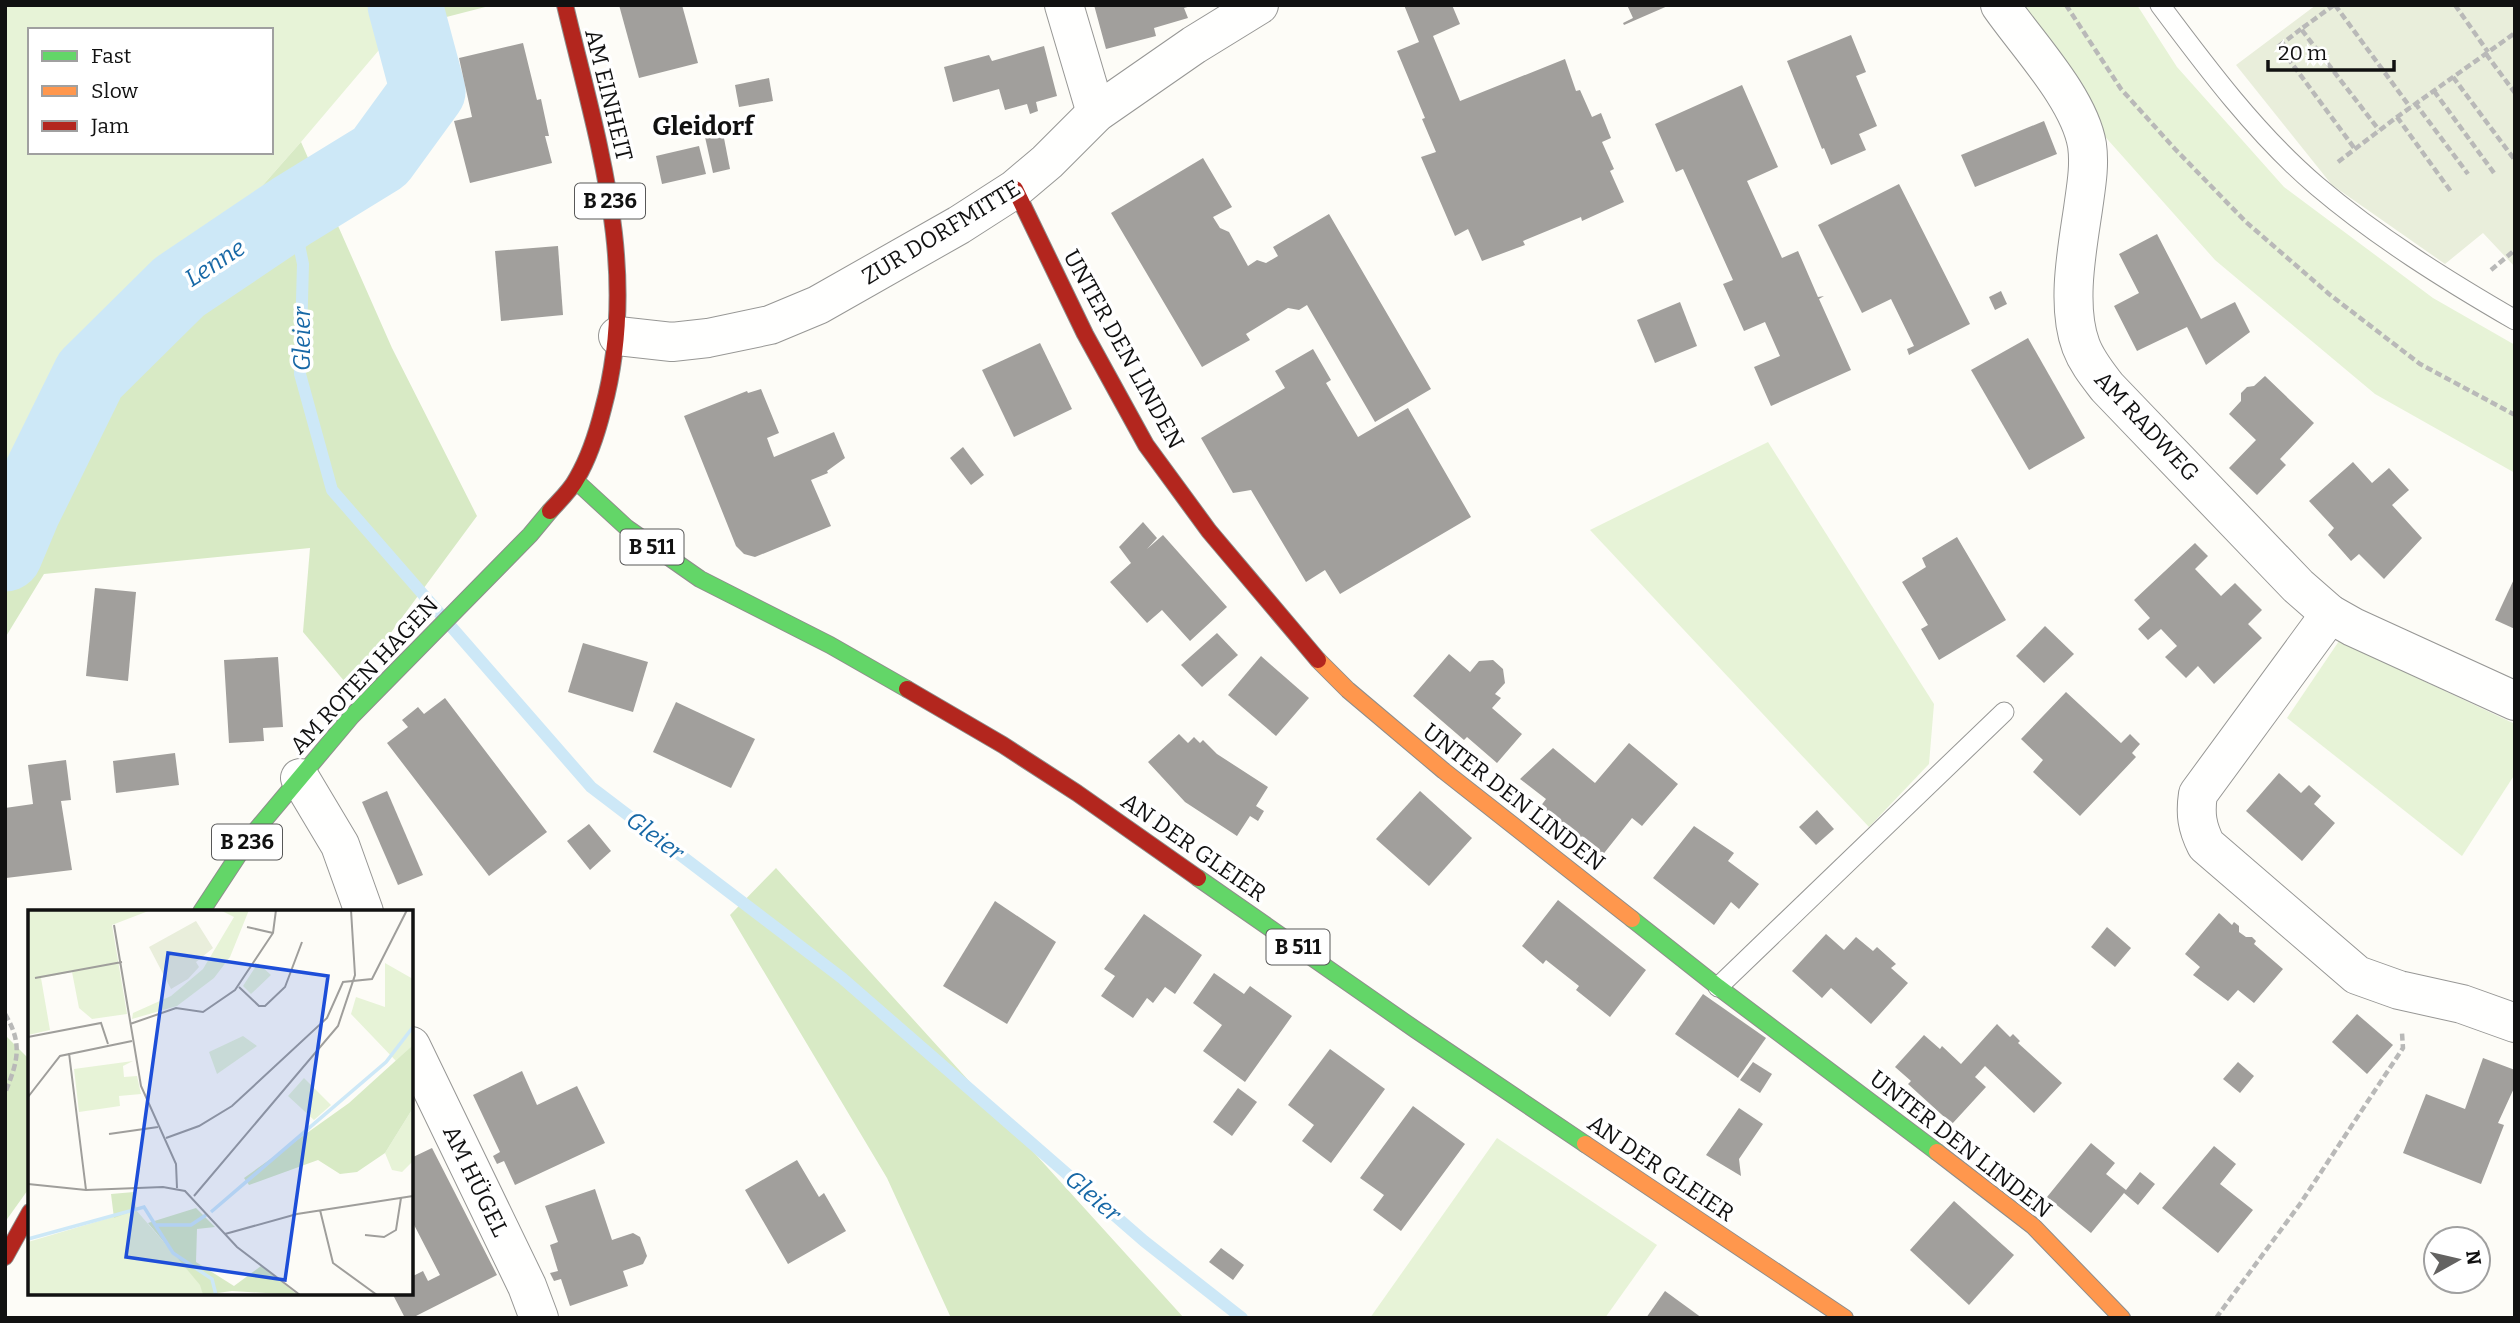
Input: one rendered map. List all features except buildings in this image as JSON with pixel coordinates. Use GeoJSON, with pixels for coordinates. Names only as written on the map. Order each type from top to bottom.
{"type":"FeatureCollection","features":[{"type":"Feature","properties":{"kind":"main road","name":"AM EINHEIT"},"geometry":{"type":"LineString","coordinates":[[565,5],[610,197],[619,274],[618,336],[606,403],[593,448],[576,481]]}},
{"type":"Feature","properties":{"kind":"main road","name":"UNTER DEN LINDEN"},"geometry":{"type":"LineString","coordinates":[[1015,189],[1085,334],[1146,445],[1209,531],[1300,640],[1348,690],[1425,756],[1718,987],[2033,1226],[2122,1318]]}},
{"type":"Feature","properties":{"kind":"main road","name":"AM ROTEN HAGEN"},"geometry":{"type":"LineString","coordinates":[[202,910],[251,836],[351,717],[530,535],[576,481]]}},
{"type":"Feature","properties":{"kind":"main road","name":"AN DER GLEIER"},"geometry":{"type":"LineString","coordinates":[[576,481],[627,528],[700,579],[830,646],[1003,746],[1077,793],[1416,1030],[1771,1271],[1845,1318]]}},
{"type":"Feature","properties":{"kind":"main road"},"geometry":{"type":"LineString","coordinates":[[5,1257],[28,1216]]}},
{"type":"Feature","properties":{"kind":"street"},"geometry":{"type":"LineString","coordinates":[[1064,5],[1096,113]]}},
{"type":"Feature","properties":{"kind":"street","name":"ZUR DORFMITTE"},"geometry":{"type":"LineString","coordinates":[[618,336],[672,342],[721,335],[770,325],[818,305],[1015,189],[1047,162],[1096,113],[1185,51],[1258,5]]}},
{"type":"Feature","properties":{"kind":"street","name":"AM RADWEG"},"geometry":{"type":"LineString","coordinates":[[2000,5],[2067,97],[2081,124],[2087,144],[2089,164],[2075,267],[2075,306],[2081,345],[2107,387],[2298,586],[2330,614],[2515,701]]}},
{"type":"Feature","properties":{"kind":"street"},"geometry":{"type":"LineString","coordinates":[[2330,614],[2198,794],[2195,811],[2197,827],[2206,845],[2357,975],[2399,990],[2462,1004],[2515,1023]]}},
{"type":"Feature","properties":{"kind":"street"},"geometry":{"type":"LineString","coordinates":[[300,778],[340,845],[363,910]]}},
{"type":"Feature","properties":{"kind":"street","name":"AM HÜGEL"},"geometry":{"type":"LineString","coordinates":[[413,1050],[527,1286],[539,1318]]}},
{"type":"Feature","properties":{"kind":"lane"},"geometry":{"type":"LineString","coordinates":[[2160,5],[2254,122],[2315,184],[2343,208],[2418,261],[2515,320]]}},
{"type":"Feature","properties":{"kind":"lane"},"geometry":{"type":"LineString","coordinates":[[1718,987],[2004,712]]}},
{"type":"Feature","properties":{"kind":"path"},"geometry":{"type":"LineString","coordinates":[[2066,5],[2121,89],[2246,222],[2329,294],[2420,364],[2515,415]]}},
{"type":"Feature","properties":{"kind":"path"},"geometry":{"type":"LineString","coordinates":[[2355,149],[2279,46],[2334,5],[2468,174]]}},
{"type":"Feature","properties":{"kind":"path"},"geometry":{"type":"LineString","coordinates":[[2455,5],[2515,93]]}},
{"type":"Feature","properties":{"kind":"path"},"geometry":{"type":"LineString","coordinates":[[2301,29],[2379,130]]}},
{"type":"Feature","properties":{"kind":"path"},"geometry":{"type":"LineString","coordinates":[[2315,184],[2325,172],[2379,130],[2515,33]]}},
{"type":"Feature","properties":{"kind":"path"},"geometry":{"type":"LineString","coordinates":[[2453,77],[2514,159]]}},
{"type":"Feature","properties":{"kind":"path"},"geometry":{"type":"LineString","coordinates":[[2434,91],[2494,173]]}},
{"type":"Feature","properties":{"kind":"path"},"geometry":{"type":"LineString","coordinates":[[2397,117],[2452,193]]}},
{"type":"Feature","properties":{"kind":"path"},"geometry":{"type":"LineString","coordinates":[[2216,1318],[2300,1204],[2403,1048],[2399,990]]}},
{"type":"Feature","properties":{"kind":"path"},"geometry":{"type":"LineString","coordinates":[[5,1014],[16,1031],[18,1046],[14,1071],[5,1093]]}},
{"type":"Feature","properties":{"kind":"green space"},"geometry":{"type":"Polygon","coordinates":[[[5,5],[382,5],[396,30],[301,142],[5,477],[5,5]]]}},
{"type":"Feature","properties":{"kind":"green space"},"geometry":{"type":"Polygon","coordinates":[[[382,5],[493,5],[396,30],[382,5]]]}},
{"type":"Feature","properties":{"kind":"green space"},"geometry":{"type":"Polygon","coordinates":[[[2025,5],[2137,5],[2177,67],[2284,187],[2433,298],[2515,345],[2515,473],[2375,394],[2215,260],[2100,131],[2025,5]]]}},
{"type":"Feature","properties":{"kind":"green space"},"geometry":{"type":"Polygon","coordinates":[[[2316,5],[2515,5],[2515,267],[2483,233],[2445,264],[2332,185],[2236,65],[2316,5]]]}},
{"type":"Feature","properties":{"kind":"green space"},"geometry":{"type":"Polygon","coordinates":[[[301,142],[392,348],[477,516],[350,688],[303,632],[310,548],[44,574],[5,638],[5,478],[301,142]]]}},
{"type":"Feature","properties":{"kind":"green space"},"geometry":{"type":"Polygon","coordinates":[[[1768,442],[1934,704],[1929,764],[1869,827],[1590,530],[1768,442]]]}},
{"type":"Feature","properties":{"kind":"green space"},"geometry":{"type":"Polygon","coordinates":[[[2339,641],[2515,724],[2515,774],[2462,856],[2287,718],[2339,641]]]}},
{"type":"Feature","properties":{"kind":"green space"},"geometry":{"type":"Polygon","coordinates":[[[776,868],[1184,1318],[951,1318],[887,1178],[730,915],[776,868]]]}},
{"type":"Feature","properties":{"kind":"green space"},"geometry":{"type":"Polygon","coordinates":[[[5,1035],[28,1058],[28,1190],[5,1222],[5,1035]]]}},
{"type":"Feature","properties":{"kind":"green space"},"geometry":{"type":"Polygon","coordinates":[[[1497,1138],[1657,1245],[1605,1318],[1370,1318],[1497,1138]]]}},
{"type":"Feature","properties":{"kind":"waterway","name":"Lenne"},"geometry":{"type":"LineString","coordinates":[[5,554],[23,511],[90,375],[179,287],[292,211],[380,157],[428,91],[405,5]]}},
{"type":"Feature","properties":{"kind":"waterway","name":"Gleier"},"geometry":{"type":"LineString","coordinates":[[292,211],[303,264],[300,374],[332,490],[591,787],[842,978],[1144,1241],[1242,1318]]}},
{"type":"Feature","properties":{"kind":"traffic: fast"},"geometry":{"type":"LineString","coordinates":[[576,481],[627,528],[700,579],[830,645],[907,689]]}},
{"type":"Feature","properties":{"kind":"traffic: fast"},"geometry":{"type":"LineString","coordinates":[[202,910],[251,836],[351,717],[530,535],[550,511]]}},
{"type":"Feature","properties":{"kind":"traffic: fast"},"geometry":{"type":"LineString","coordinates":[[1198,878],[1585,1144]]}},
{"type":"Feature","properties":{"kind":"traffic: fast"},"geometry":{"type":"LineString","coordinates":[[1632,919],[1937,1152]]}},
{"type":"Feature","properties":{"kind":"traffic: slow"},"geometry":{"type":"LineString","coordinates":[[1318,660],[1348,690],[1444,771],[1632,919]]}},
{"type":"Feature","properties":{"kind":"traffic: slow"},"geometry":{"type":"LineString","coordinates":[[1585,1144],[1845,1318]]}},
{"type":"Feature","properties":{"kind":"traffic: slow"},"geometry":{"type":"LineString","coordinates":[[1937,1152],[2033,1226],[2122,1318]]}},
{"type":"Feature","properties":{"kind":"traffic: jam"},"geometry":{"type":"LineString","coordinates":[[550,511],[574,482],[596,436],[614,357],[618,306],[610,206],[590,106],[565,5]]}},
{"type":"Feature","properties":{"kind":"traffic: jam"},"geometry":{"type":"LineString","coordinates":[[1015,189],[1085,334],[1146,445],[1209,531],[1318,660]]}},
{"type":"Feature","properties":{"kind":"traffic: jam"},"geometry":{"type":"LineString","coordinates":[[907,689],[1003,745],[1077,793],[1198,878]]}},
{"type":"Feature","properties":{"kind":"traffic: jam"},"geometry":{"type":"LineString","coordinates":[[5,1257],[28,1216]]}},
{"type":"Feature","properties":{"kind":"district","name":"Gleidorf"},"geometry":{"type":"Point","coordinates":[703,126]}}]}
